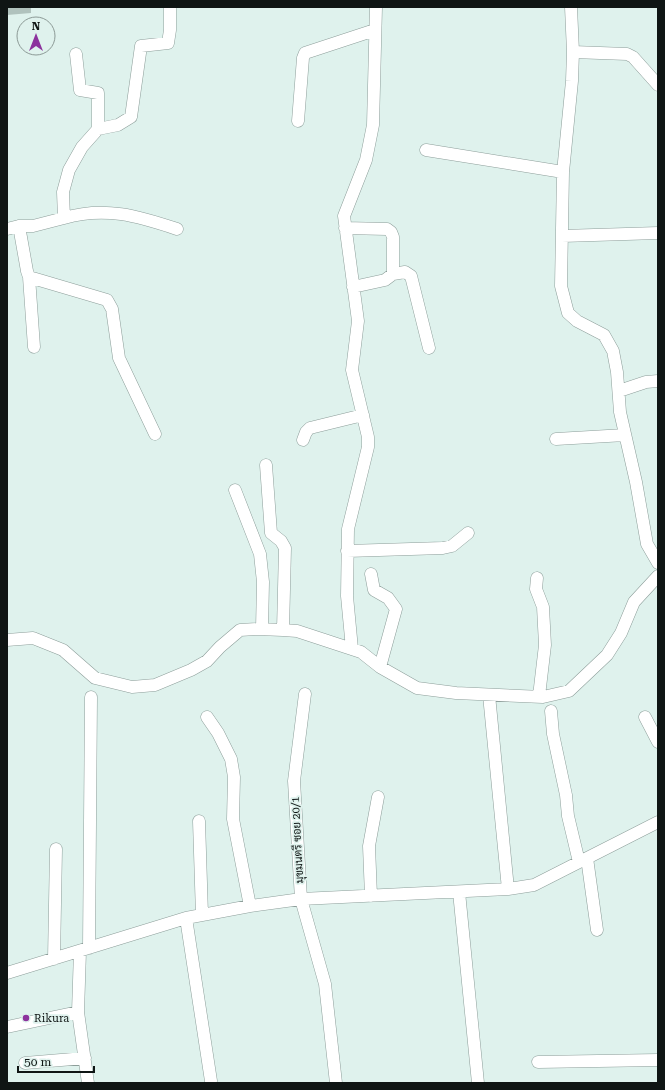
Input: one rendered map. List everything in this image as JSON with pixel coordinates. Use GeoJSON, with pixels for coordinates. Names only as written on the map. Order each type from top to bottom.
{"type":"FeatureCollection","features":[{"type":"Feature","properties":{"kind":"street"},"geometry":{"type":"LineString","coordinates":[[64,218],[63,192],[69,170],[82,147],[98,129],[118,125],[131,117],[141,46],[168,43],[170,30],[170,7]]}},
{"type":"Feature","properties":{"kind":"street"},"geometry":{"type":"LineString","coordinates":[[352,649],[347,596],[348,529],[368,447],[368,437],[352,370],[358,321],[344,216],[366,160],[373,125],[376,7]]}},
{"type":"Feature","properties":{"kind":"street"},"geometry":{"type":"LineString","coordinates":[[571,7],[573,52],[572,81],[563,172],[561,286],[568,313],[577,321],[604,335],[613,351],[619,391],[620,412],[636,482],[647,544],[658,563]]}},
{"type":"Feature","properties":{"kind":"street"},"geometry":{"type":"LineString","coordinates":[[298,121],[303,58],[305,53],[375,30]]}},
{"type":"Feature","properties":{"kind":"street"},"geometry":{"type":"LineString","coordinates":[[573,52],[627,54],[633,57],[658,85]]}},
{"type":"Feature","properties":{"kind":"street"},"geometry":{"type":"LineString","coordinates":[[76,54],[80,90],[98,93],[98,129]]}},
{"type":"Feature","properties":{"kind":"street"},"geometry":{"type":"LineString","coordinates":[[426,150],[563,172]]}},
{"type":"Feature","properties":{"kind":"street"},"geometry":{"type":"LineString","coordinates":[[34,347],[29,277],[13,228],[33,226],[78,214],[97,212],[120,213],[177,229]]}},
{"type":"Feature","properties":{"kind":"street"},"geometry":{"type":"LineString","coordinates":[[345,228],[377,228],[387,229],[391,232],[393,237],[393,274]]}},
{"type":"Feature","properties":{"kind":"street"},"geometry":{"type":"LineString","coordinates":[[562,236],[658,233]]}},
{"type":"Feature","properties":{"kind":"street"},"geometry":{"type":"LineString","coordinates":[[353,287],[380,281],[393,274],[405,272],[411,276],[429,348]]}},
{"type":"Feature","properties":{"kind":"street"},"geometry":{"type":"LineString","coordinates":[[29,277],[107,300],[112,309],[119,358],[155,434]]}},
{"type":"Feature","properties":{"kind":"street"},"geometry":{"type":"LineString","coordinates":[[619,391],[646,382],[658,381]]}},
{"type":"Feature","properties":{"kind":"street"},"geometry":{"type":"LineString","coordinates":[[303,440],[306,432],[310,428],[363,415]]}},
{"type":"Feature","properties":{"kind":"street"},"geometry":{"type":"LineString","coordinates":[[556,439],[625,435]]}},
{"type":"Feature","properties":{"kind":"street"},"geometry":{"type":"LineString","coordinates":[[266,465],[271,533],[284,544],[285,548],[283,630]]}},
{"type":"Feature","properties":{"kind":"street"},"geometry":{"type":"LineString","coordinates":[[235,490],[260,554],[263,582],[262,629]]}},
{"type":"Feature","properties":{"kind":"street"},"geometry":{"type":"LineString","coordinates":[[347,551],[443,548],[452,546],[468,533]]}},
{"type":"Feature","properties":{"kind":"street"},"geometry":{"type":"LineString","coordinates":[[371,574],[374,590],[388,598],[396,609],[380,667]]}},
{"type":"Feature","properties":{"kind":"street"},"geometry":{"type":"LineString","coordinates":[[7,640],[33,638],[63,650],[95,678],[132,687],[155,685],[191,670],[207,661],[220,647],[240,630],[262,629],[297,631],[361,652],[380,667],[416,688],[456,693],[543,697],[568,691],[606,655],[621,633],[634,602],[658,576]]}},
{"type":"Feature","properties":{"kind":"street"},"geometry":{"type":"LineString","coordinates":[[537,578],[536,589],[543,607],[545,645],[539,696]]}},
{"type":"Feature","properties":{"kind":"street","name":"มุขมนตรี ซอย 20/1"},"geometry":{"type":"LineString","coordinates":[[305,694],[294,781],[301,900],[325,984],[336,1083]]}},
{"type":"Feature","properties":{"kind":"street"},"geometry":{"type":"LineString","coordinates":[[489,695],[508,889]]}},
{"type":"Feature","properties":{"kind":"street"},"geometry":{"type":"LineString","coordinates":[[88,1083],[78,1012],[84,949],[91,697]]}},
{"type":"Feature","properties":{"kind":"street"},"geometry":{"type":"LineString","coordinates":[[551,711],[553,734],[566,795],[568,816],[583,860],[597,930]]}},
{"type":"Feature","properties":{"kind":"street"},"geometry":{"type":"LineString","coordinates":[[207,717],[218,733],[231,759],[234,778],[233,819],[250,906]]}},
{"type":"Feature","properties":{"kind":"street"},"geometry":{"type":"LineString","coordinates":[[645,717],[658,742]]}},
{"type":"Feature","properties":{"kind":"street"},"geometry":{"type":"LineString","coordinates":[[371,896],[370,846],[378,797]]}},
{"type":"Feature","properties":{"kind":"street"},"geometry":{"type":"LineString","coordinates":[[199,821],[202,915]]}},
{"type":"Feature","properties":{"kind":"street"},"geometry":{"type":"LineString","coordinates":[[7,972],[186,918],[250,906],[301,900],[508,889],[534,885],[658,822]]}},
{"type":"Feature","properties":{"kind":"street"},"geometry":{"type":"LineString","coordinates":[[54,959],[56,849]]}},
{"type":"Feature","properties":{"kind":"street"},"geometry":{"type":"LineString","coordinates":[[459,892],[478,1083]]}},
{"type":"Feature","properties":{"kind":"street"},"geometry":{"type":"LineString","coordinates":[[186,918],[211,1081]]}},
{"type":"Feature","properties":{"kind":"street"},"geometry":{"type":"LineString","coordinates":[[7,1027],[78,1012]]}},
{"type":"Feature","properties":{"kind":"street"},"geometry":{"type":"LineString","coordinates":[[25,1063],[85,1058]]}},
{"type":"Feature","properties":{"kind":"street"},"geometry":{"type":"LineString","coordinates":[[538,1062],[658,1060]]}},
{"type":"Feature","properties":{"kind":"building"},"geometry":{"type":"Polygon","coordinates":[[[7,7],[31,7],[31,13],[7,15],[7,7]]]}},
{"type":"Feature","properties":{"kind":"place","name":"Rikura"},"geometry":{"type":"Point","coordinates":[26,1018]}}]}
